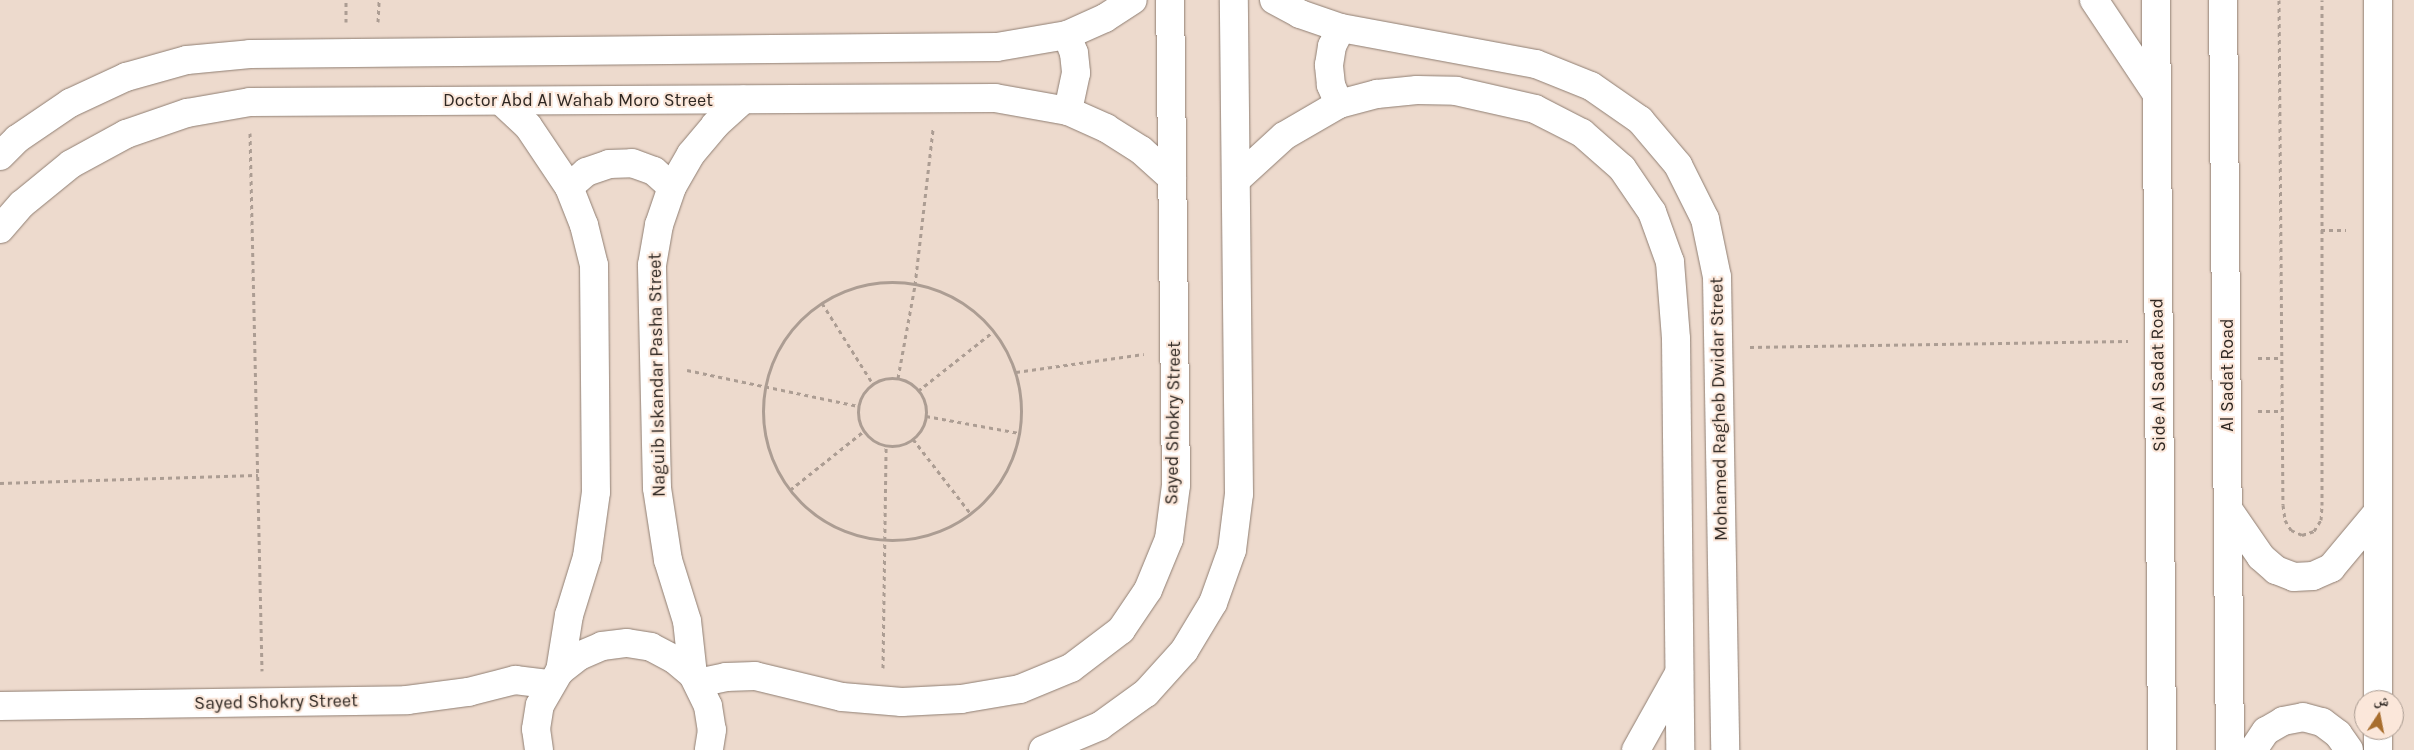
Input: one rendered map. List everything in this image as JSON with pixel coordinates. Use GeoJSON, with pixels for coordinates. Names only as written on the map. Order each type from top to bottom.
{"type":"FeatureCollection","features":[{"type":"Feature","properties":{"kind":"street"},"geometry":{"type":"LineString","coordinates":[[0,156],[18,139],[70,103],[126,77],[187,60],[250,54],[997,47],[1067,35],[1105,18],[1133,0]]}},
{"type":"Feature","properties":{"kind":"street","name":"Sayed Shokry Street"},"geometry":{"type":"LineString","coordinates":[[695,679],[755,676],[842,697],[883,701],[961,700],[1020,689],[1071,668],[1121,630],[1148,590],[1169,540],[1176,485],[1170,0]]}},
{"type":"Feature","properties":{"kind":"street"},"geometry":{"type":"LineString","coordinates":[[1043,750],[1100,726],[1146,693],[1184,651],[1212,603],[1232,550],[1239,494],[1234,0]]}},
{"type":"Feature","properties":{"kind":"street","name":"Mohamed Ragheb Dwidar Street"},"geometry":{"type":"LineString","coordinates":[[1274,0],[1300,14],[1340,28],[1536,64],[1591,86],[1640,120],[1678,166],[1705,219],[1717,277],[1725,750]]}},
{"type":"Feature","properties":{"kind":"street"},"geometry":{"type":"LineString","coordinates":[[2094,0],[2156,94]]}},
{"type":"Feature","properties":{"kind":"street","name":"Side Al Sadat Road"},"geometry":{"type":"LineString","coordinates":[[2156,0],[2157,341],[2162,750]]}},
{"type":"Feature","properties":{"kind":"street","name":"Al Sadat Road"},"geometry":{"type":"LineString","coordinates":[[2223,0],[2230,750]]}},
{"type":"Feature","properties":{"kind":"street"},"geometry":{"type":"LineString","coordinates":[[2378,0],[2378,690]]}},
{"type":"Feature","properties":{"kind":"street"},"geometry":{"type":"LineString","coordinates":[[1339,104],[1331,84],[1329,65],[1332,46],[1340,28]]}},
{"type":"Feature","properties":{"kind":"street"},"geometry":{"type":"LineString","coordinates":[[1067,35],[1074,53],[1076,73],[1068,111]]}},
{"type":"Feature","properties":{"kind":"street"},"geometry":{"type":"LineString","coordinates":[[1236,180],[1284,136],[1339,104],[1377,94],[1456,91],[1534,109],[1582,133],[1622,168],[1652,212],[1670,262],[1676,338],[1680,750]]}},
{"type":"Feature","properties":{"kind":"street","name":"Doctor Abd Al Wahab Moro Street"},"geometry":{"type":"LineString","coordinates":[[0,229],[22,204],[71,164],[126,134],[187,113],[250,102],[995,98],[1068,111],[1127,141],[1172,178]]}},
{"type":"Feature","properties":{"kind":"street","name":"Naguib Iskandar Pasha Street"},"geometry":{"type":"LineString","coordinates":[[695,679],[687,621],[661,525],[657,488],[652,266],[659,225],[672,187],[691,154],[714,125],[743,100]]}},
{"type":"Feature","properties":{"kind":"street"},"geometry":{"type":"LineString","coordinates":[[501,101],[528,126],[569,188],[584,225],[594,265],[596,492],[586,557],[569,615],[555,677],[540,705],[536,729],[539,750]]}},
{"type":"Feature","properties":{"kind":"street"},"geometry":{"type":"LineString","coordinates":[[569,188],[586,172],[609,164],[632,163],[654,172],[672,187]]}},
{"type":"Feature","properties":{"kind":"street"},"geometry":{"type":"LineString","coordinates":[[1676,338],[1719,343]]}},
{"type":"Feature","properties":{"kind":"street"},"geometry":{"type":"LineString","coordinates":[[2228,509],[2261,557],[2276,570],[2294,577],[2313,576],[2331,568],[2377,513]]}},
{"type":"Feature","properties":{"kind":"street"},"geometry":{"type":"LineString","coordinates":[[555,677],[580,656],[602,646],[627,643],[652,648],[674,659],[695,679],[708,706],[712,730],[709,750]]}},
{"type":"Feature","properties":{"kind":"street"},"geometry":{"type":"LineString","coordinates":[[1636,750],[1679,671]]}},
{"type":"Feature","properties":{"kind":"street","name":"Sayed Shokry Street"},"geometry":{"type":"LineString","coordinates":[[0,706],[407,700],[468,692],[515,680],[555,677]]}},
{"type":"Feature","properties":{"kind":"street"},"geometry":{"type":"LineString","coordinates":[[2253,750],[2266,731],[2283,720],[2303,717],[2322,722],[2338,734],[2349,750]]}},
{"type":"Feature","properties":{"kind":"path"},"geometry":{"type":"LineString","coordinates":[[2279,0],[2283,505],[2285,520],[2291,530],[2302,535],[2314,531],[2322,505],[2322,0]]}},
{"type":"Feature","properties":{"kind":"path"},"geometry":{"type":"LineString","coordinates":[[898,378],[916,284],[936,98]]}},
{"type":"Feature","properties":{"kind":"path"},"geometry":{"type":"LineString","coordinates":[[250,102],[263,702]]}},
{"type":"Feature","properties":{"kind":"path"},"geometry":{"type":"LineString","coordinates":[[891,282],[916,284],[958,300],[994,331],[1016,372],[1022,412],[1020,433],[1003,478],[971,514],[939,532],[902,540],[884,540],[841,530],[804,506],[790,490],[769,451],[764,430],[765,386],[777,354],[791,330],[822,303],[867,285],[891,282]]}},
{"type":"Feature","properties":{"kind":"path"},"geometry":{"type":"LineString","coordinates":[[822,303],[873,384]]}},
{"type":"Feature","properties":{"kind":"path"},"geometry":{"type":"LineString","coordinates":[[918,390],[994,331]]}},
{"type":"Feature","properties":{"kind":"path"},"geometry":{"type":"LineString","coordinates":[[1719,343],[2157,341]]}},
{"type":"Feature","properties":{"kind":"path"},"geometry":{"type":"LineString","coordinates":[[1016,372],[1175,350]]}},
{"type":"Feature","properties":{"kind":"path"},"geometry":{"type":"LineString","coordinates":[[654,364],[858,406]]}},
{"type":"Feature","properties":{"kind":"path"},"geometry":{"type":"LineString","coordinates":[[898,378],[918,390],[926,407],[926,416],[913,439],[905,444],[886,446],[876,442],[864,431],[858,417],[858,406],[873,384],[898,378]]}},
{"type":"Feature","properties":{"kind":"path"},"geometry":{"type":"LineString","coordinates":[[926,416],[1020,433]]}},
{"type":"Feature","properties":{"kind":"path"},"geometry":{"type":"LineString","coordinates":[[790,490],[864,431]]}},
{"type":"Feature","properties":{"kind":"path"},"geometry":{"type":"LineString","coordinates":[[913,439],[971,514]]}},
{"type":"Feature","properties":{"kind":"path"},"geometry":{"type":"LineString","coordinates":[[883,701],[886,446]]}},
{"type":"Feature","properties":{"kind":"path"},"geometry":{"type":"LineString","coordinates":[[0,483],[258,475]]}}]}
